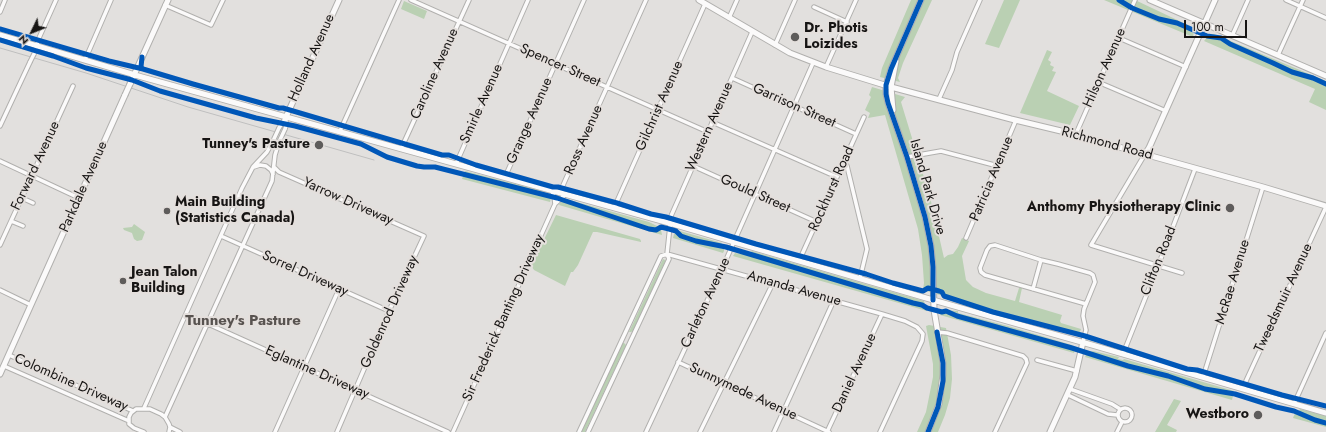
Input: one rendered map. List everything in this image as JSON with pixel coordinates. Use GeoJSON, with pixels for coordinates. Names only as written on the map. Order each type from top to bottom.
{"type":"FeatureCollection","features":[{"type":"Feature","properties":{"kind":"main road","name":"Holland Avenue"},"geometry":{"type":"LineString","coordinates":[[286,117],[339,0]]}},
{"type":"Feature","properties":{"kind":"main road","name":"Richmond Road"},"geometry":{"type":"LineString","coordinates":[[699,0],[775,45],[813,63],[889,86],[1264,187],[1326,207]]}},
{"type":"Feature","properties":{"kind":"main road","name":"Island Park Drive"},"geometry":{"type":"LineString","coordinates":[[921,0],[897,54],[889,86],[894,117],[925,217],[931,246],[934,313],[943,363],[943,381],[938,407],[928,432]]}},
{"type":"Feature","properties":{"kind":"main road"},"geometry":{"type":"LineString","coordinates":[[1150,0],[1326,76]]}},
{"type":"Feature","properties":{"kind":"main road"},"geometry":{"type":"LineString","coordinates":[[1145,154],[1216,0]]}},
{"type":"Feature","properties":{"kind":"main road","name":"Parkdale Avenue"},"geometry":{"type":"LineString","coordinates":[[0,374],[126,95],[166,2]]}},
{"type":"Feature","properties":{"kind":"main road"},"geometry":{"type":"LineString","coordinates":[[0,34],[134,75],[669,223],[1083,342],[1326,414]]}},
{"type":"Feature","properties":{"kind":"main road"},"geometry":{"type":"LineString","coordinates":[[1050,432],[1078,369],[1083,342]]}},
{"type":"Feature","properties":{"kind":"street"},"geometry":{"type":"LineString","coordinates":[[0,12],[5,0]]}},
{"type":"Feature","properties":{"kind":"street"},"geometry":{"type":"LineString","coordinates":[[0,126],[34,54],[56,0]]}},
{"type":"Feature","properties":{"kind":"street"},"geometry":{"type":"LineString","coordinates":[[85,60],[111,0]]}},
{"type":"Feature","properties":{"kind":"street"},"geometry":{"type":"LineString","coordinates":[[166,2],[211,25],[223,0]]}},
{"type":"Feature","properties":{"kind":"street"},"geometry":{"type":"LineString","coordinates":[[340,131],[398,0]]}},
{"type":"Feature","properties":{"kind":"street","name":"Spencer Street"},"geometry":{"type":"LineString","coordinates":[[411,0],[708,132]]}},
{"type":"Feature","properties":{"kind":"street","name":"Caroline Avenue"},"geometry":{"type":"LineString","coordinates":[[401,149],[469,0]]}},
{"type":"Feature","properties":{"kind":"street","name":"Smirle Avenue"},"geometry":{"type":"LineString","coordinates":[[456,164],[528,0]]}},
{"type":"Feature","properties":{"kind":"street","name":"Grange Avenue"},"geometry":{"type":"LineString","coordinates":[[505,177],[584,0]]}},
{"type":"Feature","properties":{"kind":"street","name":"Ross Avenue"},"geometry":{"type":"LineString","coordinates":[[563,193],[646,0]]}},
{"type":"Feature","properties":{"kind":"street"},"geometry":{"type":"LineString","coordinates":[[729,18],[737,0]]}},
{"type":"Feature","properties":{"kind":"street"},"geometry":{"type":"LineString","coordinates":[[775,45],[794,0]]}},
{"type":"Feature","properties":{"kind":"street"},"geometry":{"type":"LineString","coordinates":[[826,67],[856,0]]}},
{"type":"Feature","properties":{"kind":"street"},"geometry":{"type":"LineString","coordinates":[[939,99],[952,70],[957,52],[980,0]]}},
{"type":"Feature","properties":{"kind":"street","name":"Hilson Avenue"},"geometry":{"type":"LineString","coordinates":[[1075,136],[1135,0]]}},
{"type":"Feature","properties":{"kind":"street"},"geometry":{"type":"LineString","coordinates":[[1232,36],[1248,0]]}},
{"type":"Feature","properties":{"kind":"street"},"geometry":{"type":"LineString","coordinates":[[1286,0],[1326,18]]}},
{"type":"Feature","properties":{"kind":"street"},"geometry":{"type":"LineString","coordinates":[[1278,55],[1303,0]]}},
{"type":"Feature","properties":{"kind":"street","name":"Gilchrist Avenue"},"geometry":{"type":"LineString","coordinates":[[614,208],[705,4]]}},
{"type":"Feature","properties":{"kind":"street"},"geometry":{"type":"LineString","coordinates":[[814,7],[847,22]]}},
{"type":"Feature","properties":{"kind":"street","name":"Western Avenue"},"geometry":{"type":"LineString","coordinates":[[588,432],[669,259],[667,254],[669,223],[671,216],[752,32]]}},
{"type":"Feature","properties":{"kind":"street"},"geometry":{"type":"LineString","coordinates":[[1119,38],[1186,67]]}},
{"type":"Feature","properties":{"kind":"street","name":"Carleton Avenue"},"geometry":{"type":"LineString","coordinates":[[646,432],[756,194],[813,63]]}},
{"type":"Feature","properties":{"kind":"street","name":"Garrison Street"},"geometry":{"type":"LineString","coordinates":[[732,78],[856,134]]}},
{"type":"Feature","properties":{"kind":"street"},"geometry":{"type":"LineString","coordinates":[[1098,82],[1166,111]]}},
{"type":"Feature","properties":{"kind":"street","name":"Forward Avenue"},"geometry":{"type":"LineString","coordinates":[[0,245],[73,86]]}},
{"type":"Feature","properties":{"kind":"street"},"geometry":{"type":"LineString","coordinates":[[144,408],[253,167],[267,152],[286,117]]}},
{"type":"Feature","properties":{"kind":"street"},"geometry":{"type":"LineString","coordinates":[[165,417],[243,246],[273,175],[279,142],[285,129],[286,117]]}},
{"type":"Feature","properties":{"kind":"street","name":"Rockhurst Road"},"geometry":{"type":"LineString","coordinates":[[799,261],[864,117]]}},
{"type":"Feature","properties":{"kind":"street","name":"Patricia Avenue"},"geometry":{"type":"LineString","coordinates":[[966,238],[998,166],[1016,120]]}},
{"type":"Feature","properties":{"kind":"street"},"geometry":{"type":"LineString","coordinates":[[712,122],[837,177]]}},
{"type":"Feature","properties":{"kind":"street"},"geometry":{"type":"LineString","coordinates":[[907,157],[941,151],[998,166]]}},
{"type":"Feature","properties":{"kind":"street"},"geometry":{"type":"LineString","coordinates":[[1145,154],[1091,245],[1182,273]]}},
{"type":"Feature","properties":{"kind":"street"},"geometry":{"type":"LineString","coordinates":[[0,162],[79,198]]}},
{"type":"Feature","properties":{"kind":"street"},"geometry":{"type":"LineString","coordinates":[[844,162],[847,166],[867,252],[860,278]]}},
{"type":"Feature","properties":{"kind":"street"},"geometry":{"type":"LineString","coordinates":[[253,167],[260,165],[266,166],[271,170],[273,175]]}},
{"type":"Feature","properties":{"kind":"street","name":"Yarrow Driveway"},"geometry":{"type":"LineString","coordinates":[[274,166],[279,172],[424,236]]}},
{"type":"Feature","properties":{"kind":"street","name":"Gould Street"},"geometry":{"type":"LineString","coordinates":[[693,166],[817,222]]}},
{"type":"Feature","properties":{"kind":"street","name":"Clifton Road"},"geometry":{"type":"LineString","coordinates":[[1123,354],[1195,169]]}},
{"type":"Feature","properties":{"kind":"street","name":"McRae Avenue"},"geometry":{"type":"LineString","coordinates":[[1203,378],[1264,187]]}},
{"type":"Feature","properties":{"kind":"street"},"geometry":{"type":"LineString","coordinates":[[551,190],[554,195],[554,204]]}},
{"type":"Feature","properties":{"kind":"street","name":"Sir Frederick Banting Driveway"},"geometry":{"type":"LineString","coordinates":[[453,432],[554,204],[563,193]]}},
{"type":"Feature","properties":{"kind":"street"},"geometry":{"type":"LineString","coordinates":[[22,198],[33,203]]}},
{"type":"Feature","properties":{"kind":"street","name":"Tweedsmuir Avenue"},"geometry":{"type":"LineString","coordinates":[[1244,389],[1246,381],[1326,207]]}},
{"type":"Feature","properties":{"kind":"street"},"geometry":{"type":"LineString","coordinates":[[11,221],[23,226]]}},
{"type":"Feature","properties":{"kind":"street","name":"Sorrel Driveway"},"geometry":{"type":"LineString","coordinates":[[221,236],[389,311]]}},
{"type":"Feature","properties":{"kind":"street","name":"Goldenrod Driveway"},"geometry":{"type":"LineString","coordinates":[[337,432],[389,311],[424,236]]}},
{"type":"Feature","properties":{"kind":"street"},"geometry":{"type":"LineString","coordinates":[[1083,342],[1085,335],[1083,316],[1095,282],[1093,275],[993,245],[988,249],[980,265],[980,270],[985,275],[1086,304]]}},
{"type":"Feature","properties":{"kind":"street"},"geometry":{"type":"LineString","coordinates":[[579,432],[661,256],[667,254]]}},
{"type":"Feature","properties":{"kind":"street","name":"Amanda Avenue"},"geometry":{"type":"LineString","coordinates":[[667,254],[882,314],[910,323],[920,329],[923,334],[922,341],[880,432]]}},
{"type":"Feature","properties":{"kind":"street"},"geometry":{"type":"LineString","coordinates":[[1033,289],[1041,260]]}},
{"type":"Feature","properties":{"kind":"street"},"geometry":{"type":"LineString","coordinates":[[700,432],[773,283]]}},
{"type":"Feature","properties":{"kind":"street"},"geometry":{"type":"LineString","coordinates":[[275,432],[339,289]]}},
{"type":"Feature","properties":{"kind":"street"},"geometry":{"type":"LineString","coordinates":[[0,290],[31,304]]}},
{"type":"Feature","properties":{"kind":"street"},"geometry":{"type":"LineString","coordinates":[[774,432],[834,300]]}},
{"type":"Feature","properties":{"kind":"street","name":"Eglantine Driveway"},"geometry":{"type":"LineString","coordinates":[[186,314],[448,432]]}},
{"type":"Feature","properties":{"kind":"street","name":"Daniel Avenue"},"geometry":{"type":"LineString","coordinates":[[828,432],[882,314]]}},
{"type":"Feature","properties":{"kind":"street"},"geometry":{"type":"LineString","coordinates":[[936,329],[1023,356],[1026,359],[1027,363],[995,432]]}},
{"type":"Feature","properties":{"kind":"street"},"geometry":{"type":"LineString","coordinates":[[1294,404],[1326,333]]}},
{"type":"Feature","properties":{"kind":"street"},"geometry":{"type":"LineString","coordinates":[[624,336],[631,339]]}},
{"type":"Feature","properties":{"kind":"street","name":"Colombine Driveway"},"geometry":{"type":"LineString","coordinates":[[8,355],[133,411]]}},
{"type":"Feature","properties":{"kind":"street"},"geometry":{"type":"LineString","coordinates":[[1037,360],[1078,369]]}},
{"type":"Feature","properties":{"kind":"street","name":"Sunnymede Avenue"},"geometry":{"type":"LineString","coordinates":[[678,362],[828,432]]}},
{"type":"Feature","properties":{"kind":"street","name":"Colombine Driveway"},"geometry":{"type":"LineString","coordinates":[[4,366],[129,421],[131,426],[144,432]]}},
{"type":"Feature","properties":{"kind":"street"},"geometry":{"type":"LineString","coordinates":[[1069,392],[1112,404],[1120,409],[1127,408],[1132,413],[1132,417],[1130,421],[1122,422]]}},
{"type":"Feature","properties":{"kind":"street"},"geometry":{"type":"LineString","coordinates":[[1069,392],[1108,414],[1117,415]]}},
{"type":"Feature","properties":{"kind":"street"},"geometry":{"type":"LineString","coordinates":[[129,421],[129,417],[133,411],[144,408],[156,411],[165,417],[170,427],[180,432]]}},
{"type":"Feature","properties":{"kind":"street"},"geometry":{"type":"LineString","coordinates":[[1117,415],[1120,409]]}},
{"type":"Feature","properties":{"kind":"street"},"geometry":{"type":"LineString","coordinates":[[1117,415],[1122,422]]}},
{"type":"Feature","properties":{"kind":"street"},"geometry":{"type":"LineString","coordinates":[[1117,432],[1122,422]]}},
{"type":"Feature","properties":{"kind":"street"},"geometry":{"type":"LineString","coordinates":[[168,432],[170,427]]}},
{"type":"Feature","properties":{"kind":"green space"},"geometry":{"type":"Polygon","coordinates":[[[911,0],[932,0],[903,63],[898,78],[900,82],[880,77],[882,68],[911,0]]]}},
{"type":"Feature","properties":{"kind":"green space"},"geometry":{"type":"Polygon","coordinates":[[[1004,0],[1020,0],[999,48],[985,44],[1004,0]]]}},
{"type":"Feature","properties":{"kind":"green space"},"geometry":{"type":"Polygon","coordinates":[[[1104,0],[1135,0],[1190,26],[1194,32],[1193,37],[1104,0]]]}},
{"type":"Feature","properties":{"kind":"green space"},"geometry":{"type":"Polygon","coordinates":[[[404,1],[427,11],[424,19],[401,9],[404,1]]]}},
{"type":"Feature","properties":{"kind":"green space"},"geometry":{"type":"Polygon","coordinates":[[[1210,34],[1214,34],[1326,81],[1326,110],[1309,102],[1315,89],[1204,41],[1210,34]]]}},
{"type":"Feature","properties":{"kind":"green space"},"geometry":{"type":"Polygon","coordinates":[[[1047,50],[1052,52],[1048,60],[1051,62],[1050,65],[1054,67],[1052,71],[1056,72],[1047,91],[1079,106],[1070,125],[1020,113],[1047,50]]]}},
{"type":"Feature","properties":{"kind":"green space"},"geometry":{"type":"Polygon","coordinates":[[[872,87],[905,97],[901,102],[930,197],[944,258],[953,254],[962,238],[969,241],[962,256],[966,280],[973,287],[986,293],[1015,301],[1019,288],[1022,288],[1019,302],[1062,315],[1060,321],[1061,323],[1081,329],[1078,336],[923,290],[922,255],[918,229],[885,115],[868,118],[870,113],[865,110],[871,97],[869,95],[872,87]]]}},
{"type":"Feature","properties":{"kind":"green space"},"geometry":{"type":"Polygon","coordinates":[[[465,171],[539,190],[547,193],[551,198],[550,202],[462,179],[465,171]]]}},
{"type":"Feature","properties":{"kind":"green space"},"geometry":{"type":"Polygon","coordinates":[[[563,199],[649,222],[659,227],[662,235],[559,205],[563,199]]]}},
{"type":"Feature","properties":{"kind":"green space"},"geometry":{"type":"Polygon","coordinates":[[[556,215],[640,239],[641,242],[593,232],[578,265],[573,272],[571,272],[565,286],[534,270],[532,267],[532,264],[556,215]]]}},
{"type":"Feature","properties":{"kind":"green space"},"geometry":{"type":"Polygon","coordinates":[[[134,224],[145,232],[142,240],[137,241],[134,239],[132,233],[124,230],[123,228],[132,227],[134,224]]]}},
{"type":"Feature","properties":{"kind":"green space"},"geometry":{"type":"Polygon","coordinates":[[[680,231],[722,243],[720,248],[724,249],[724,251],[723,253],[673,238],[674,234],[680,231]]]}},
{"type":"Feature","properties":{"kind":"green space"},"geometry":{"type":"Polygon","coordinates":[[[742,251],[749,253],[752,251],[924,301],[927,311],[733,256],[735,253],[740,254],[742,251]]]}},
{"type":"Feature","properties":{"kind":"green space"},"geometry":{"type":"Polygon","coordinates":[[[663,259],[665,262],[633,331],[629,332],[663,259]]]}},
{"type":"Feature","properties":{"kind":"green space"},"geometry":{"type":"Polygon","coordinates":[[[944,310],[958,311],[958,313],[1072,345],[1075,349],[1074,353],[940,315],[944,310]]]}},
{"type":"Feature","properties":{"kind":"green space"},"geometry":{"type":"Polygon","coordinates":[[[929,325],[946,328],[951,355],[952,379],[950,398],[938,432],[917,432],[926,412],[933,377],[933,364],[926,326],[929,325]]]}},
{"type":"Feature","properties":{"kind":"green space"},"geometry":{"type":"Polygon","coordinates":[[[622,343],[626,345],[585,432],[581,432],[622,343]]]}},
{"type":"Feature","properties":{"kind":"green space"},"geometry":{"type":"Polygon","coordinates":[[[1093,351],[1119,357],[1118,359],[1124,359],[1234,391],[1232,400],[1085,357],[1087,353],[1093,351]]]}},
{"type":"Feature","properties":{"kind":"green space"},"geometry":{"type":"Polygon","coordinates":[[[1174,399],[1181,401],[1167,425],[1177,430],[1176,432],[1155,432],[1174,399]]]}},
{"type":"Feature","properties":{"kind":"green space"},"geometry":{"type":"Polygon","coordinates":[[[1300,409],[1326,416],[1326,427],[1293,418],[1295,413],[1298,414],[1300,409]]]}},
{"type":"Feature","properties":{"kind":"tram line"},"geometry":{"type":"LineString","coordinates":[[0,48],[86,73],[188,107],[374,160]]}},
{"type":"Feature","properties":{"kind":"cycle path"},"geometry":{"type":"LineString","coordinates":[[921,0],[891,69],[886,85],[886,94],[925,217],[931,246],[933,267],[933,300]]}},
{"type":"Feature","properties":{"kind":"cycle path"},"geometry":{"type":"LineString","coordinates":[[1119,0],[1132,8],[1159,19],[1177,23],[1207,36],[1221,38],[1230,44],[1292,72],[1313,78],[1326,84]]}},
{"type":"Feature","properties":{"kind":"cycle path"},"geometry":{"type":"LineString","coordinates":[[0,29],[109,61],[143,69]]}},
{"type":"Feature","properties":{"kind":"cycle path"},"geometry":{"type":"LineString","coordinates":[[0,40],[86,68],[132,80],[160,91],[256,118],[295,126],[361,144],[387,157],[417,166],[435,167],[557,198],[649,229],[656,230],[661,227],[669,229],[676,231],[681,236],[696,241],[726,247],[922,305],[927,308],[942,312],[946,311],[957,316],[1072,348],[1128,366],[1168,376],[1205,389],[1235,394],[1294,411],[1326,423]]}},
{"type":"Feature","properties":{"kind":"cycle path"},"geometry":{"type":"LineString","coordinates":[[142,57],[141,67],[143,69],[193,84],[283,108],[442,155],[449,155],[476,165],[553,187],[558,187],[617,203],[893,283],[923,291],[928,288],[939,291],[942,292],[944,296],[993,312],[1085,336],[1187,369],[1197,370],[1282,395],[1326,406]]}},
{"type":"Feature","properties":{"kind":"cycle path"},"geometry":{"type":"LineString","coordinates":[[928,432],[938,407],[943,381],[943,363],[937,332]]}},
{"type":"Feature","properties":{"kind":"place","name":"Dr. Photis Loizides"},"geometry":{"type":"Point","coordinates":[795,37]}},
{"type":"Feature","properties":{"kind":"place","name":"Tunney's Pasture"},"geometry":{"type":"Point","coordinates":[319,145]}},
{"type":"Feature","properties":{"kind":"place","name":"Anthomy Physiotherapy Clinic"},"geometry":{"type":"Point","coordinates":[1230,208]}},
{"type":"Feature","properties":{"kind":"place","name":"Main Building (Statistics Canada)"},"geometry":{"type":"Point","coordinates":[167,211]}},
{"type":"Feature","properties":{"kind":"place","name":"Jean Talon Building"},"geometry":{"type":"Point","coordinates":[123,281]}},
{"type":"Feature","properties":{"kind":"place","name":"Westboro"},"geometry":{"type":"Point","coordinates":[1258,415]}},
{"type":"Feature","properties":{"kind":"district","name":"Tunney's Pasture"},"geometry":{"type":"Point","coordinates":[243,321]}}]}
